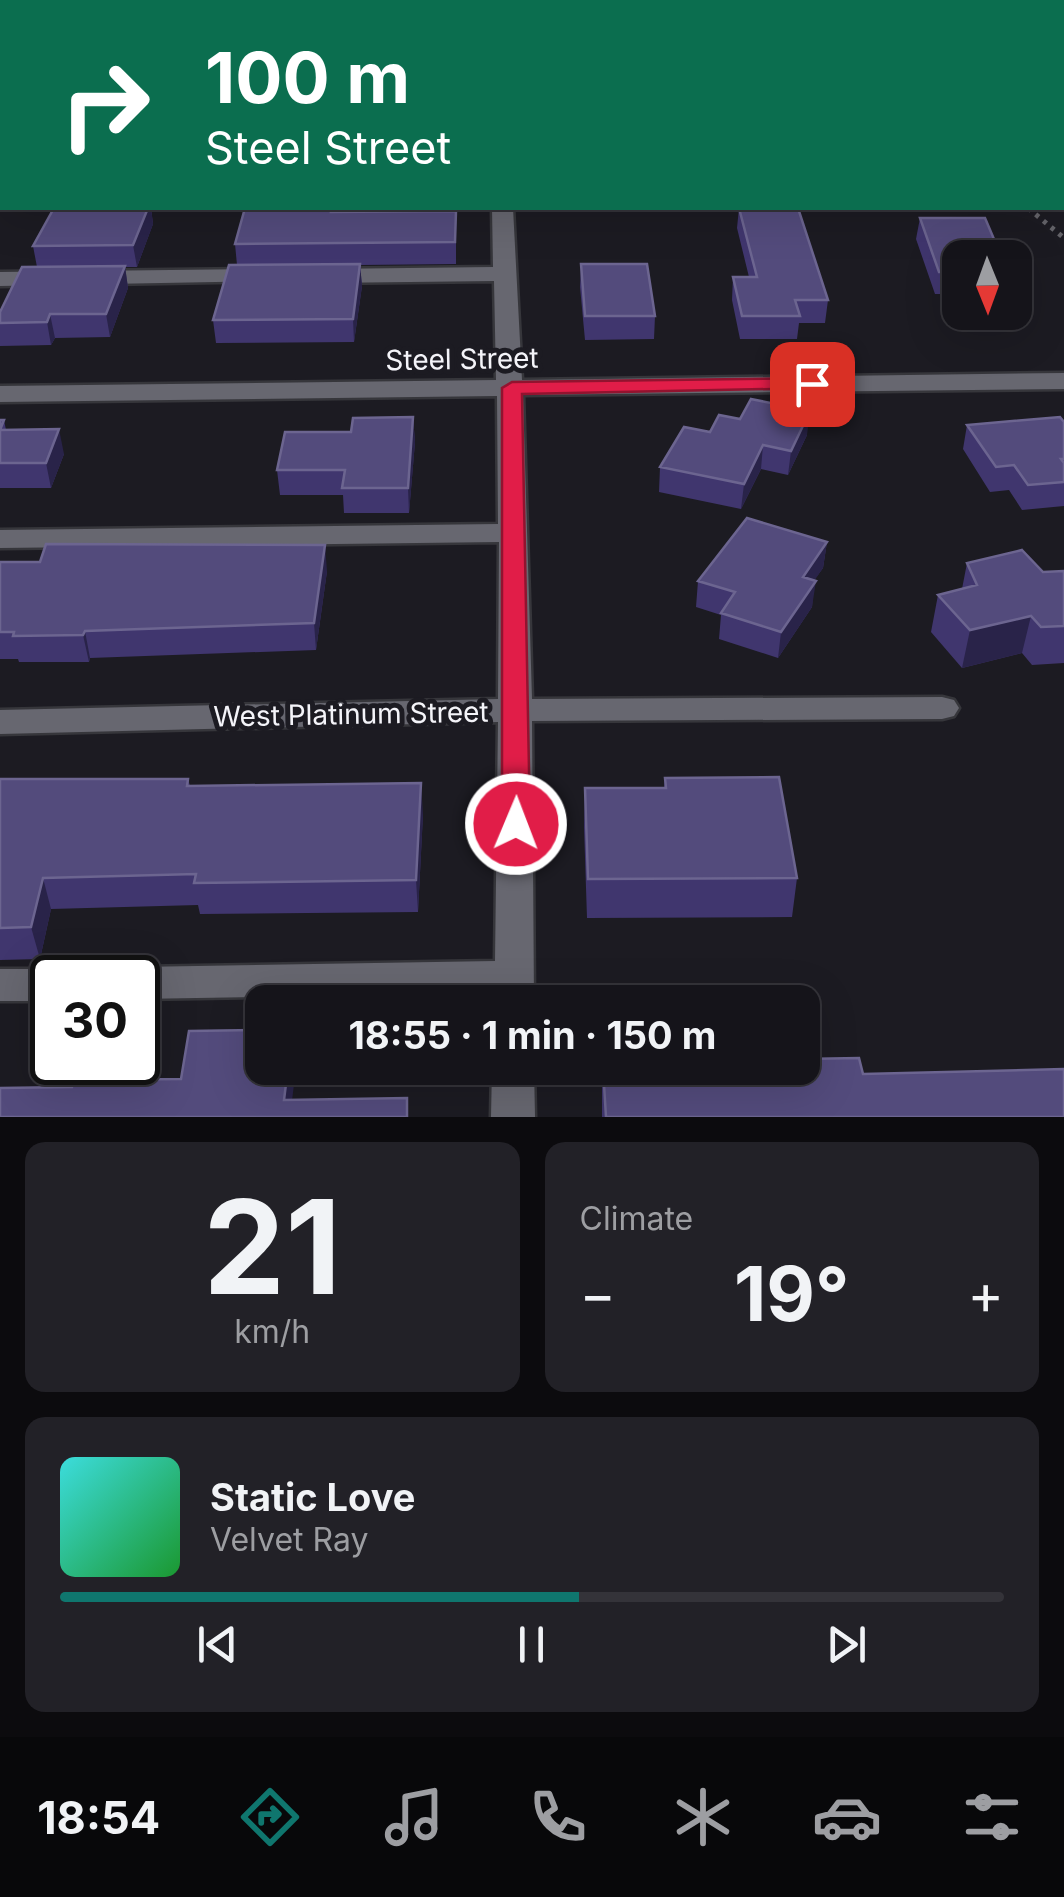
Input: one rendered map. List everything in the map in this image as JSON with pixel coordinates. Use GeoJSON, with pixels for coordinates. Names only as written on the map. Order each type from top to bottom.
{"type":"FeatureCollection","features":[{"type":"Feature","properties":{"kind":"street"},"geometry":{"type":"LineString","coordinates":[[502,210],[512,388],[517,710],[514,985]]}},
{"type":"Feature","properties":{"kind":"street"},"geometry":{"type":"LineString","coordinates":[[0,279],[506,274]]}},
{"type":"Feature","properties":{"kind":"street","name":"Steel Street"},"geometry":{"type":"LineString","coordinates":[[0,394],[1064,381]]}},
{"type":"Feature","properties":{"kind":"street"},"geometry":{"type":"LineString","coordinates":[[0,539],[514,532]]}},
{"type":"Feature","properties":{"kind":"street","name":"West Platinum Street"},"geometry":{"type":"LineString","coordinates":[[0,722],[517,710],[942,708]]}},
{"type":"Feature","properties":{"kind":"street"},"geometry":{"type":"LineString","coordinates":[[160,983],[245,985]]}},
{"type":"Feature","properties":{"kind":"street"},"geometry":{"type":"LineString","coordinates":[[0,986],[30,985]]}},
{"type":"Feature","properties":{"kind":"street"},"geometry":{"type":"LineString","coordinates":[[513,1085],[513,1117]]}},
{"type":"Feature","properties":{"kind":"path"},"geometry":{"type":"LineString","coordinates":[[1030,210],[1064,238]]}},
{"type":"Feature","properties":{"kind":"building"},"geometry":{"type":"Polygon","coordinates":[[[53,210],[147,210],[133,245],[33,246],[53,210]]]}},
{"type":"Feature","properties":{"kind":"building"},"geometry":{"type":"Polygon","coordinates":[[[244,210],[456,211],[455,242],[235,244],[244,210]]]}},
{"type":"Feature","properties":{"kind":"building"},"geometry":{"type":"Polygon","coordinates":[[[740,210],[799,210],[828,300],[795,300],[800,316],[742,316],[733,277],[757,277],[740,210]]]}},
{"type":"Feature","properties":{"kind":"building"},"geometry":{"type":"Polygon","coordinates":[[[920,218],[985,218],[994,240],[942,240],[939,272],[920,218]]]}},
{"type":"Feature","properties":{"kind":"building"},"geometry":{"type":"Polygon","coordinates":[[[360,264],[353,319],[213,320],[229,265],[360,264]]]}},
{"type":"Feature","properties":{"kind":"building"},"geometry":{"type":"Polygon","coordinates":[[[581,264],[647,264],[655,316],[585,316],[581,264]]]}},
{"type":"Feature","properties":{"kind":"building"},"geometry":{"type":"Polygon","coordinates":[[[125,266],[106,314],[50,314],[47,322],[0,323],[0,312],[22,267],[125,266]]]}},
{"type":"Feature","properties":{"kind":"building"},"geometry":{"type":"Polygon","coordinates":[[[751,399],[810,411],[791,451],[763,445],[744,484],[660,467],[684,427],[710,432],[719,415],[740,419],[751,399]]]}},
{"type":"Feature","properties":{"kind":"building"},"geometry":{"type":"Polygon","coordinates":[[[413,417],[408,488],[342,488],[345,470],[277,470],[285,432],[351,432],[353,418],[413,417]]]}},
{"type":"Feature","properties":{"kind":"building"},"geometry":{"type":"Polygon","coordinates":[[[1060,417],[1064,422],[1064,482],[1028,485],[1014,465],[996,467],[967,425],[1060,417]]]}},
{"type":"Feature","properties":{"kind":"building"},"geometry":{"type":"Polygon","coordinates":[[[59,429],[46,463],[0,463],[0,430],[59,429]]]}},
{"type":"Feature","properties":{"kind":"building"},"geometry":{"type":"Polygon","coordinates":[[[747,518],[827,542],[803,577],[816,581],[781,632],[721,613],[735,592],[698,581],[747,518]]]}},
{"type":"Feature","properties":{"kind":"building"},"geometry":{"type":"Polygon","coordinates":[[[46,544],[325,545],[314,623],[85,631],[83,635],[13,636],[14,632],[0,632],[0,562],[40,562],[46,544]]]}},
{"type":"Feature","properties":{"kind":"building"},"geometry":{"type":"Polygon","coordinates":[[[1022,550],[1043,572],[1064,571],[1064,626],[1041,627],[1031,616],[970,630],[938,595],[977,585],[967,563],[1022,550]]]}},
{"type":"Feature","properties":{"kind":"building"},"geometry":{"type":"Polygon","coordinates":[[[779,777],[797,878],[588,879],[585,788],[666,788],[665,778],[779,777]]]}},
{"type":"Feature","properties":{"kind":"building"},"geometry":{"type":"Polygon","coordinates":[[[0,779],[188,779],[187,786],[421,783],[416,880],[194,883],[196,874],[43,878],[31,927],[0,928],[0,779]]]}},
{"type":"Feature","properties":{"kind":"building"},"geometry":{"type":"Polygon","coordinates":[[[245,1030],[245,1085],[286,1085],[284,1100],[407,1098],[407,1117],[0,1117],[0,1088],[160,1085],[160,1079],[181,1079],[189,1031],[245,1030]]]}},
{"type":"Feature","properties":{"kind":"building"},"geometry":{"type":"Polygon","coordinates":[[[859,1058],[863,1074],[1064,1069],[1064,1117],[606,1117],[604,1085],[820,1085],[820,1059],[859,1058]]]}},
{"type":"Feature","properties":{"kind":"route"},"geometry":{"type":"LineString","coordinates":[[516,824],[512,388],[812,384]]}}]}
